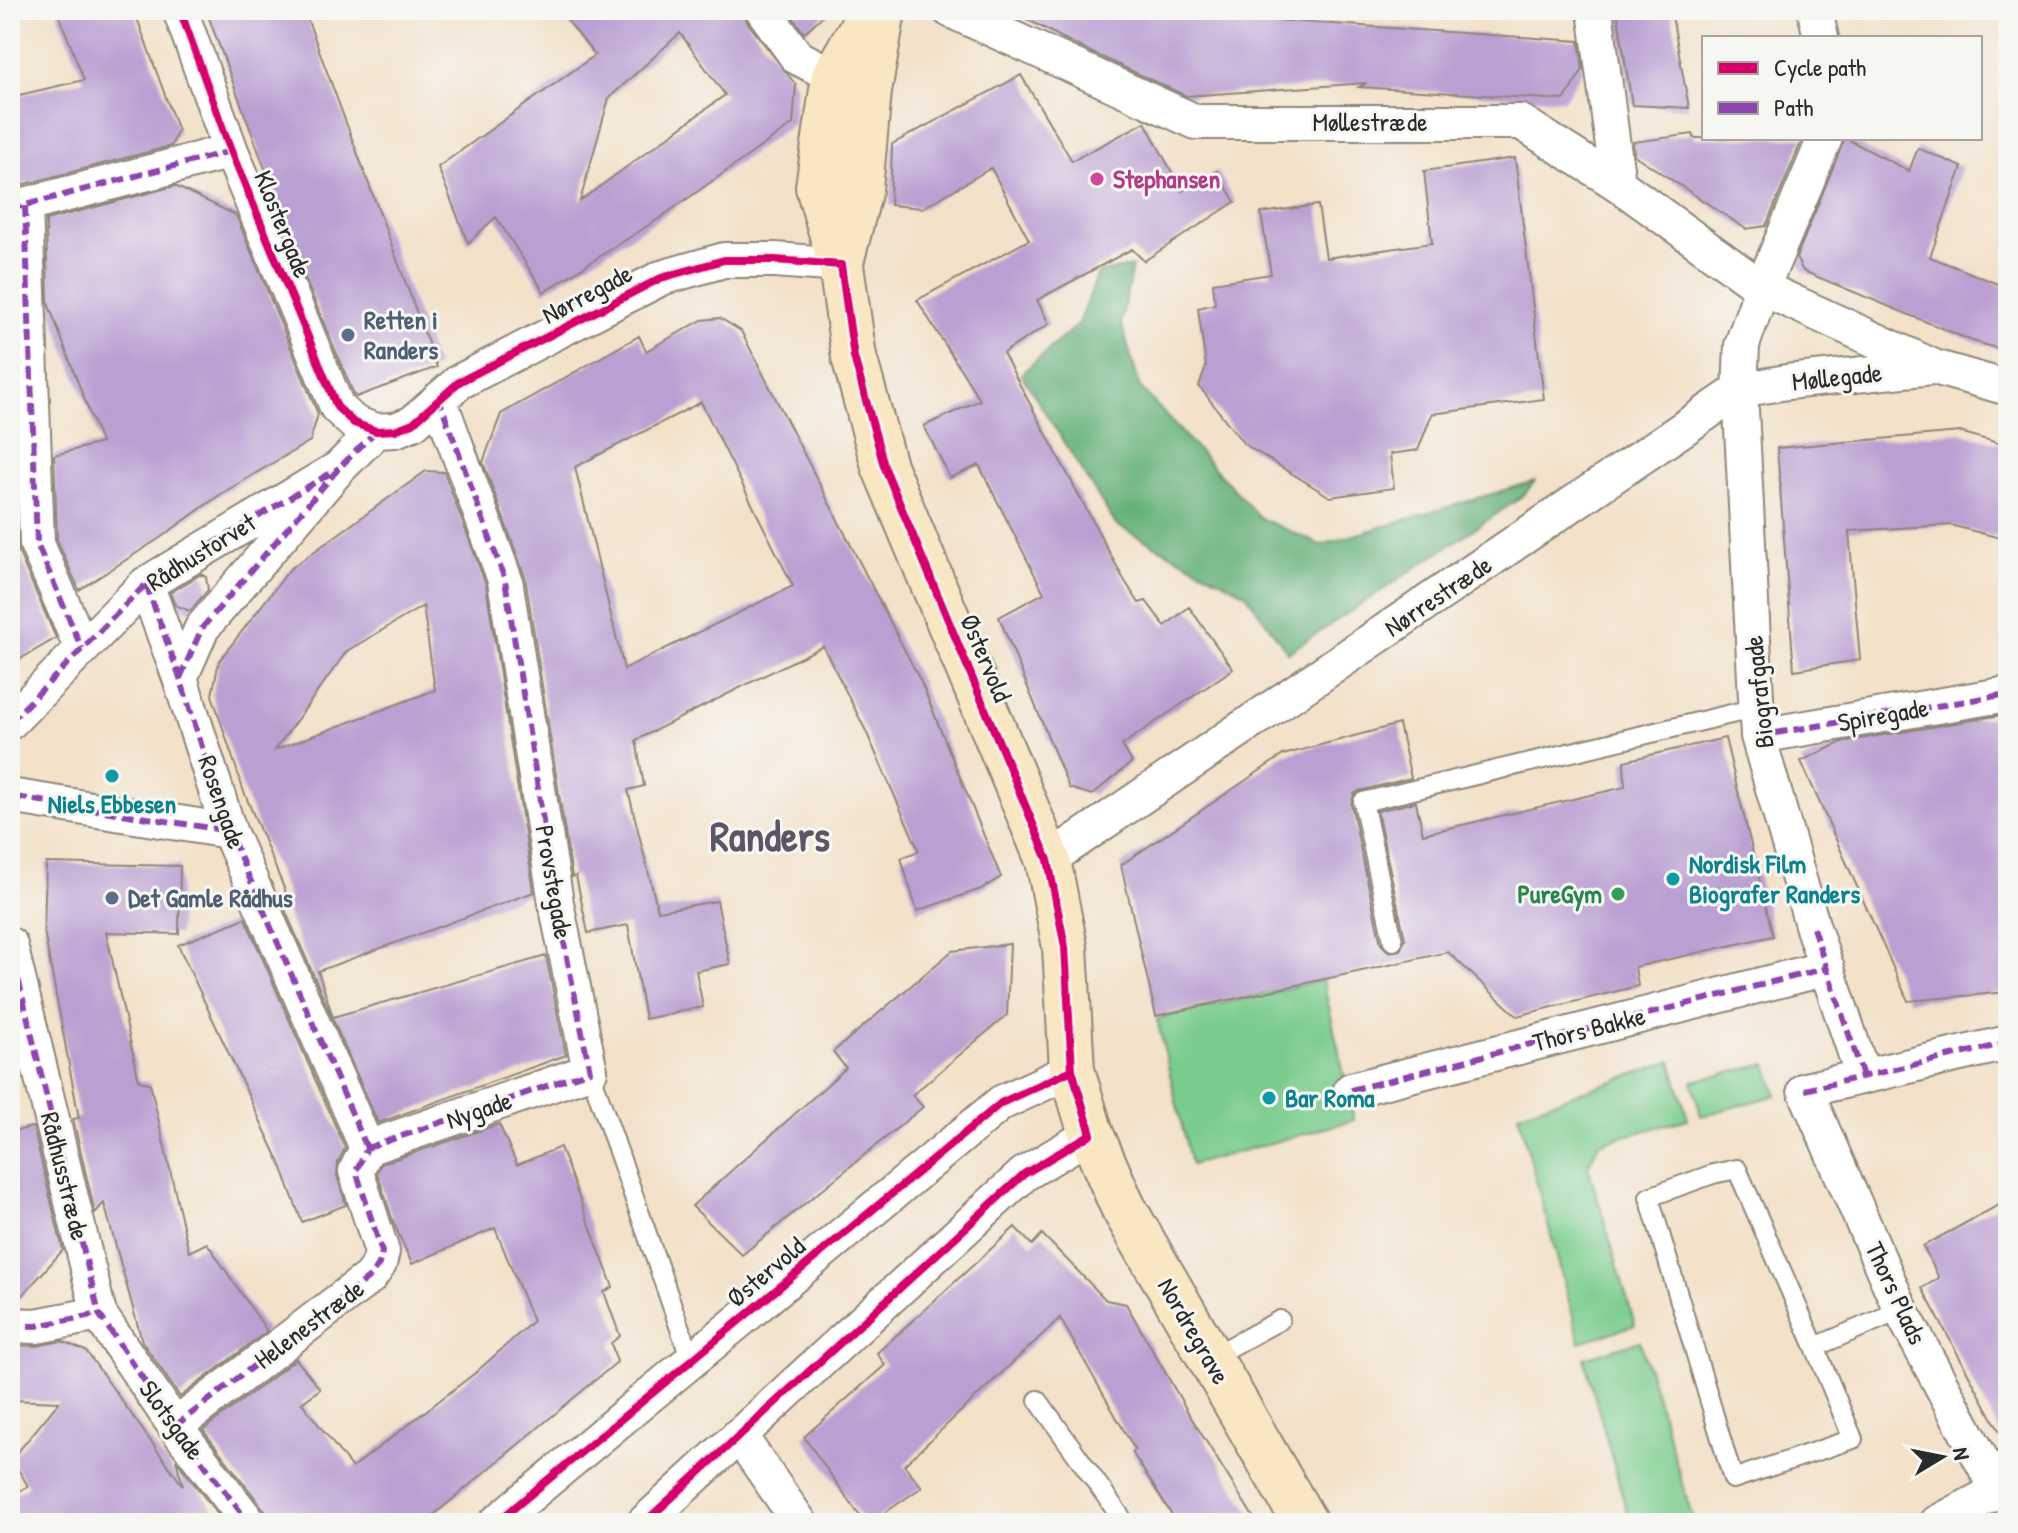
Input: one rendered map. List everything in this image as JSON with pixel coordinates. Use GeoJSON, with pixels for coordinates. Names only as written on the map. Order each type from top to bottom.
{"type":"FeatureCollection","features":[{"type":"Feature","properties":{"kind":"street","name":"Klostergade"},"geometry":{"type":"LineString","coordinates":[[180,10],[231,151],[337,407],[354,423],[376,431]]}},
{"type":"Feature","properties":{"kind":"street"},"geometry":{"type":"LineString","coordinates":[[763,10],[797,57],[851,83],[872,10]]}},
{"type":"Feature","properties":{"kind":"street","name":"Østervold"},"geometry":{"type":"LineString","coordinates":[[883,10],[851,83],[818,187],[841,265],[854,357],[884,466],[1048,860],[1065,947],[1072,1070],[1091,1134]]}},
{"type":"Feature","properties":{"kind":"street","name":"Møllestræde"},"geometry":{"type":"LineString","coordinates":[[950,10],[1196,122],[1521,122],[1618,184],[1762,288]]}},
{"type":"Feature","properties":{"kind":"street"},"geometry":{"type":"LineString","coordinates":[[1595,10],[1618,184]]}},
{"type":"Feature","properties":{"kind":"street"},"geometry":{"type":"LineString","coordinates":[[1815,10],[1821,36]]}},
{"type":"Feature","properties":{"kind":"street"},"geometry":{"type":"LineString","coordinates":[[1740,390],[1742,345],[1762,288],[1824,140]]}},
{"type":"Feature","properties":{"kind":"street"},"geometry":{"type":"LineString","coordinates":[[82,649],[37,544],[18,208],[231,151]]}},
{"type":"Feature","properties":{"kind":"street","name":"Nørregade"},"geometry":{"type":"LineString","coordinates":[[376,431],[395,430],[413,423],[459,382],[661,278],[724,260],[841,265]]}},
{"type":"Feature","properties":{"kind":"street","name":"Møllegade"},"geometry":{"type":"LineString","coordinates":[[1762,288],[1934,367],[2008,388]]}},
{"type":"Feature","properties":{"kind":"street","name":"Møllegade"},"geometry":{"type":"LineString","coordinates":[[1740,390],[1787,382],[1934,367]]}},
{"type":"Feature","properties":{"kind":"street","name":"Nørrestræde"},"geometry":{"type":"LineString","coordinates":[[1048,860],[1740,390]]}},
{"type":"Feature","properties":{"kind":"street","name":"Biografgade"},"geometry":{"type":"LineString","coordinates":[[1740,390],[1757,722],[1813,928],[1863,1076]]}},
{"type":"Feature","properties":{"kind":"street","name":"Provstegade"},"geometry":{"type":"LineString","coordinates":[[439,399],[505,580],[556,903],[590,1071]]}},
{"type":"Feature","properties":{"kind":"street","name":"Rådhustorvet"},"geometry":{"type":"LineString","coordinates":[[180,678],[202,628],[339,468],[376,431]]}},
{"type":"Feature","properties":{"kind":"street","name":"Rådhustorvet"},"geometry":{"type":"LineString","coordinates":[[10,722],[146,584],[339,468]]}},
{"type":"Feature","properties":{"kind":"street","name":"Rosengade"},"geometry":{"type":"LineString","coordinates":[[146,584],[229,831],[367,1148]]}},
{"type":"Feature","properties":{"kind":"street","name":"Spiregade"},"geometry":{"type":"LineString","coordinates":[[1757,722],[2008,694]]}},
{"type":"Feature","properties":{"kind":"street"},"geometry":{"type":"LineString","coordinates":[[12,789],[229,831]]}},
{"type":"Feature","properties":{"kind":"street","name":"Rådhusstræde"},"geometry":{"type":"LineString","coordinates":[[10,945],[99,1314]]}},
{"type":"Feature","properties":{"kind":"street","name":"Thors Bakke"},"geometry":{"type":"LineString","coordinates":[[1351,1090],[1827,968]]}},
{"type":"Feature","properties":{"kind":"street"},"geometry":{"type":"LineString","coordinates":[[1863,1076],[2008,1043]]}},
{"type":"Feature","properties":{"kind":"street","name":"Østervold"},"geometry":{"type":"LineString","coordinates":[[496,1523],[1001,1103],[1072,1070]]}},
{"type":"Feature","properties":{"kind":"street","name":"Nygade"},"geometry":{"type":"LineString","coordinates":[[367,1148],[590,1071]]}},
{"type":"Feature","properties":{"kind":"street","name":"Thors Plads"},"geometry":{"type":"LineString","coordinates":[[1863,1076],[1805,1090],[1901,1310],[2003,1488]]}},
{"type":"Feature","properties":{"kind":"street"},"geometry":{"type":"LineString","coordinates":[[644,1523],[1024,1174],[1091,1134]]}},
{"type":"Feature","properties":{"kind":"street","name":"Nordregrave"},"geometry":{"type":"LineString","coordinates":[[1091,1134],[1123,1207],[1305,1523]]}},
{"type":"Feature","properties":{"kind":"street","name":"Helenestræde"},"geometry":{"type":"LineString","coordinates":[[175,1426],[370,1277],[379,1264],[382,1252],[356,1171],[367,1148]]}},
{"type":"Feature","properties":{"kind":"street"},"geometry":{"type":"LineString","coordinates":[[10,1325],[36,1326],[99,1314]]}},
{"type":"Feature","properties":{"kind":"street","name":"Slotsgade"},"geometry":{"type":"LineString","coordinates":[[99,1314],[175,1426],[249,1523]]}},
{"type":"Feature","properties":{"kind":"street"},"geometry":{"type":"LineString","coordinates":[[739,1435],[800,1523]]}},
{"type":"Feature","properties":{"kind":"street"},"geometry":{"type":"LineString","coordinates":[[1937,1523],[2003,1488]]}},
{"type":"Feature","properties":{"kind":"lane"},"geometry":{"type":"LineString","coordinates":[[1393,941],[1363,802],[1757,722]]}},
{"type":"Feature","properties":{"kind":"lane","name":"Provstegade"},"geometry":{"type":"LineString","coordinates":[[590,1071],[691,1360]]}},
{"type":"Feature","properties":{"kind":"lane"},"geometry":{"type":"LineString","coordinates":[[1737,1169],[1815,1347],[1853,1439],[1733,1479],[1649,1197],[1713,1174],[1737,1169]]}},
{"type":"Feature","properties":{"kind":"lane"},"geometry":{"type":"LineString","coordinates":[[1815,1347],[1901,1310]]}},
{"type":"Feature","properties":{"kind":"lane"},"geometry":{"type":"LineString","coordinates":[[1210,1358],[1280,1320]]}},
{"type":"Feature","properties":{"kind":"lane"},"geometry":{"type":"LineString","coordinates":[[1038,1400],[1125,1523]]}},
{"type":"Feature","properties":{"kind":"green space"},"geometry":{"type":"Polygon","coordinates":[[[1132,267],[1121,322],[1140,387],[1260,518],[1321,545],[1535,481],[1522,497],[1288,653],[1245,593],[1116,525],[1021,374],[1079,323],[1098,273],[1132,267]]]}},
{"type":"Feature","properties":{"kind":"green space"},"geometry":{"type":"Polygon","coordinates":[[[1323,980],[1354,1120],[1191,1165],[1157,1019],[1323,980]]]}},
{"type":"Feature","properties":{"kind":"green space"},"geometry":{"type":"Polygon","coordinates":[[[1671,1061],[1688,1119],[1599,1143],[1588,1166],[1635,1325],[1580,1342],[1518,1114],[1671,1061]]]}},
{"type":"Feature","properties":{"kind":"green space"},"geometry":{"type":"Polygon","coordinates":[[[1767,1064],[1777,1095],[1701,1116],[1692,1081],[1767,1064]]]}},
{"type":"Feature","properties":{"kind":"green space"},"geometry":{"type":"Polygon","coordinates":[[[1640,1341],[1694,1523],[1630,1523],[1584,1358],[1640,1341]]]}},
{"type":"Feature","properties":{"kind":"building"},"geometry":{"type":"Polygon","coordinates":[[[57,10],[134,10],[178,131],[171,146],[10,188],[10,97],[84,80],[57,10]]]}},
{"type":"Feature","properties":{"kind":"building"},"geometry":{"type":"Polygon","coordinates":[[[206,10],[304,10],[437,367],[356,397],[354,395],[289,240],[292,241],[206,10]]]}},
{"type":"Feature","properties":{"kind":"building"},"geometry":{"type":"Polygon","coordinates":[[[559,10],[743,10],[747,22],[796,85],[793,124],[660,218],[544,292],[496,217],[468,243],[438,167],[595,55],[559,10]],[[680,33],[609,98],[580,201],[725,95],[680,33]]]}},
{"type":"Feature","properties":{"kind":"building"},"geometry":{"type":"Polygon","coordinates":[[[788,10],[829,10],[804,33],[788,10]]]}},
{"type":"Feature","properties":{"kind":"building"},"geometry":{"type":"Polygon","coordinates":[[[1009,10],[1226,10],[1219,16],[1579,41],[1583,69],[1564,100],[1359,87],[1367,83],[1186,96],[1009,10]]]}},
{"type":"Feature","properties":{"kind":"building"},"geometry":{"type":"Polygon","coordinates":[[[1617,10],[1671,10],[1689,108],[1632,105],[1617,10]]]}},
{"type":"Feature","properties":{"kind":"building"},"geometry":{"type":"Polygon","coordinates":[[[1021,75],[1072,161],[1145,122],[1182,191],[1217,171],[1235,202],[1144,261],[1132,249],[1037,300],[1049,324],[1003,353],[1139,603],[1146,601],[1165,626],[1189,607],[1233,669],[1122,745],[1132,762],[1092,795],[1069,788],[999,617],[1044,593],[979,465],[950,478],[924,426],[980,400],[917,300],[1029,240],[991,168],[923,208],[890,205],[892,144],[1021,75]]]}},
{"type":"Feature","properties":{"kind":"building"},"geometry":{"type":"Polygon","coordinates":[[[1693,134],[1694,138],[1702,140],[1802,140],[1766,226],[1746,229],[1634,155],[1633,142],[1693,134]]]}},
{"type":"Feature","properties":{"kind":"building"},"geometry":{"type":"Polygon","coordinates":[[[1844,140],[1909,171],[1918,148],[1962,167],[1930,257],[2008,288],[2008,352],[1970,340],[1803,271],[1796,258],[1844,140]]]}},
{"type":"Feature","properties":{"kind":"building"},"geometry":{"type":"Polygon","coordinates":[[[1515,158],[1544,399],[1432,414],[1418,450],[1390,454],[1394,488],[1330,497],[1244,444],[1199,386],[1206,367],[1198,308],[1215,304],[1213,283],[1271,274],[1261,213],[1318,205],[1326,258],[1432,243],[1424,171],[1515,158]]]}},
{"type":"Feature","properties":{"kind":"building"},"geometry":{"type":"Polygon","coordinates":[[[175,186],[236,215],[318,414],[310,441],[221,494],[79,590],[57,540],[54,455],[101,443],[48,303],[46,220],[175,186]]]}},
{"type":"Feature","properties":{"kind":"building"},"geometry":{"type":"Polygon","coordinates":[[[720,318],[741,331],[921,682],[1001,877],[981,889],[917,911],[901,858],[919,851],[865,729],[823,646],[636,740],[644,786],[628,790],[658,911],[717,901],[730,964],[696,971],[703,1007],[645,1019],[628,925],[588,933],[576,876],[572,877],[525,577],[483,462],[501,414],[639,336],[646,351],[702,320],[720,318]],[[701,402],[575,467],[624,669],[793,586],[701,402]]]}},
{"type":"Feature","properties":{"kind":"building"},"geometry":{"type":"Polygon","coordinates":[[[1960,432],[2008,446],[2008,540],[1950,525],[1849,531],[1860,660],[1794,670],[1777,448],[1960,432]]]}},
{"type":"Feature","properties":{"kind":"building"},"geometry":{"type":"Polygon","coordinates":[[[14,465],[18,551],[56,638],[10,665],[10,466],[14,465]]]}},
{"type":"Feature","properties":{"kind":"building"},"geometry":{"type":"Polygon","coordinates":[[[426,471],[444,472],[486,585],[534,892],[318,971],[333,1017],[546,956],[566,1055],[378,1123],[282,903],[289,900],[244,792],[212,695],[219,661],[290,569],[426,471]],[[423,606],[347,651],[275,750],[435,690],[423,606]]]}},
{"type":"Feature","properties":{"kind":"building"},"geometry":{"type":"Polygon","coordinates":[[[201,574],[206,577],[208,590],[190,611],[175,605],[170,593],[201,574]]]}},
{"type":"Feature","properties":{"kind":"building"},"geometry":{"type":"Polygon","coordinates":[[[2008,714],[2008,992],[1908,1001],[1801,761],[1842,742],[2008,714]]]}},
{"type":"Feature","properties":{"kind":"building"},"geometry":{"type":"Polygon","coordinates":[[[1399,724],[1411,778],[1359,791],[1354,794],[1351,804],[1381,944],[1389,952],[1400,950],[1405,939],[1377,811],[1416,802],[1423,834],[1625,787],[1624,761],[1725,738],[1773,936],[1635,967],[1638,986],[1517,1016],[1448,952],[1156,1016],[1121,865],[1283,755],[1399,724]]]}},
{"type":"Feature","properties":{"kind":"building"},"geometry":{"type":"Polygon","coordinates":[[[46,863],[180,866],[179,934],[106,932],[139,1081],[150,1083],[189,1252],[207,1243],[267,1331],[180,1397],[142,1341],[104,1203],[95,1213],[73,1119],[79,1118],[44,931],[46,863]]]}},
{"type":"Feature","properties":{"kind":"building"},"geometry":{"type":"Polygon","coordinates":[[[245,918],[345,1148],[338,1162],[337,1176],[346,1205],[302,1222],[280,1163],[178,945],[245,918]]]}},
{"type":"Feature","properties":{"kind":"building"},"geometry":{"type":"Polygon","coordinates":[[[1010,944],[1007,1015],[912,1095],[923,1107],[742,1255],[692,1206],[846,1068],[833,1052],[952,951],[1010,944]]]}},
{"type":"Feature","properties":{"kind":"building"},"geometry":{"type":"Polygon","coordinates":[[[499,1124],[517,1165],[560,1147],[613,1287],[604,1292],[620,1336],[611,1343],[617,1362],[424,1523],[269,1523],[265,1511],[203,1430],[296,1359],[320,1389],[302,1403],[352,1468],[475,1373],[533,1321],[495,1228],[412,1264],[394,1224],[377,1172],[381,1164],[499,1124]]]}},
{"type":"Feature","properties":{"kind":"building"},"geometry":{"type":"Polygon","coordinates":[[[33,1127],[63,1250],[14,1305],[10,1305],[10,1132],[33,1127]]]}},
{"type":"Feature","properties":{"kind":"building"},"geometry":{"type":"Polygon","coordinates":[[[2008,1200],[2008,1447],[1922,1288],[1939,1278],[1923,1246],[2008,1200]]]}},
{"type":"Feature","properties":{"kind":"building"},"geometry":{"type":"Polygon","coordinates":[[[1015,1227],[1032,1245],[1042,1234],[1106,1300],[1126,1304],[1189,1414],[1257,1523],[1177,1523],[1132,1452],[1135,1450],[1060,1318],[904,1465],[922,1487],[870,1523],[865,1523],[804,1437],[885,1365],[877,1353],[1015,1227]]]}},
{"type":"Feature","properties":{"kind":"building"},"geometry":{"type":"Polygon","coordinates":[[[62,1341],[86,1351],[183,1486],[176,1460],[224,1523],[10,1523],[10,1497],[28,1486],[12,1459],[59,1402],[10,1400],[10,1345],[36,1346],[62,1341]]]}},
{"type":"Feature","properties":{"kind":"marked path"},"geometry":{"type":"LineString","coordinates":[[10,209],[231,151]]}},
{"type":"Feature","properties":{"kind":"marked path"},"geometry":{"type":"LineString","coordinates":[[25,206],[37,544],[82,649]]}},
{"type":"Feature","properties":{"kind":"marked path"},"geometry":{"type":"LineString","coordinates":[[367,1148],[590,1071],[556,903],[505,580],[439,399]]}},
{"type":"Feature","properties":{"kind":"marked path"},"geometry":{"type":"LineString","coordinates":[[180,678],[202,628],[339,468],[376,431]]}},
{"type":"Feature","properties":{"kind":"marked path"},"geometry":{"type":"LineString","coordinates":[[10,722],[146,584],[339,468]]}},
{"type":"Feature","properties":{"kind":"marked path"},"geometry":{"type":"LineString","coordinates":[[146,584],[229,831],[367,1148]]}},
{"type":"Feature","properties":{"kind":"marked path"},"geometry":{"type":"LineString","coordinates":[[1758,736],[2008,694]]}},
{"type":"Feature","properties":{"kind":"marked path"},"geometry":{"type":"LineString","coordinates":[[10,769],[16,797],[10,801]]}},
{"type":"Feature","properties":{"kind":"marked path"},"geometry":{"type":"LineString","coordinates":[[16,797],[229,831]]}},
{"type":"Feature","properties":{"kind":"marked path"},"geometry":{"type":"LineString","coordinates":[[1813,928],[1863,1076]]}},
{"type":"Feature","properties":{"kind":"marked path"},"geometry":{"type":"LineString","coordinates":[[10,945],[99,1314],[175,1426],[249,1523]]}},
{"type":"Feature","properties":{"kind":"marked path"},"geometry":{"type":"LineString","coordinates":[[1351,1090],[1827,968]]}},
{"type":"Feature","properties":{"kind":"marked path"},"geometry":{"type":"LineString","coordinates":[[1805,1090],[2008,1043]]}},
{"type":"Feature","properties":{"kind":"marked path"},"geometry":{"type":"LineString","coordinates":[[175,1426],[370,1277],[379,1264],[382,1252],[356,1171],[367,1148]]}},
{"type":"Feature","properties":{"kind":"marked path"},"geometry":{"type":"LineString","coordinates":[[10,1325],[36,1326],[99,1314]]}},
{"type":"Feature","properties":{"kind":"cycle path"},"geometry":{"type":"LineString","coordinates":[[180,10],[231,151],[337,407],[354,423],[376,431],[395,430],[413,423],[459,382],[661,278],[724,260],[841,265],[854,357],[884,466],[1048,860],[1065,947],[1072,1070],[1091,1134],[1024,1174],[644,1523]]}},
{"type":"Feature","properties":{"kind":"cycle path"},"geometry":{"type":"LineString","coordinates":[[496,1523],[1001,1103],[1072,1070]]}},
{"type":"Feature","properties":{"kind":"place","name":"Stephansen"},"geometry":{"type":"Point","coordinates":[1097,179]}},
{"type":"Feature","properties":{"kind":"place","name":"Retten i Randers"},"geometry":{"type":"Point","coordinates":[348,335]}},
{"type":"Feature","properties":{"kind":"place","name":"Niels Ebbesen"},"geometry":{"type":"Point","coordinates":[112,776]}},
{"type":"Feature","properties":{"kind":"place","name":"Nordisk Film Biografer Randers"},"geometry":{"type":"Point","coordinates":[1673,879]}},
{"type":"Feature","properties":{"kind":"place","name":"PureGym"},"geometry":{"type":"Point","coordinates":[1618,894]}},
{"type":"Feature","properties":{"kind":"place","name":"Det Gamle Rådhus"},"geometry":{"type":"Point","coordinates":[112,898]}},
{"type":"Feature","properties":{"kind":"place","name":"Bar Roma"},"geometry":{"type":"Point","coordinates":[1269,1098]}},
{"type":"Feature","properties":{"kind":"district","name":"Randers"},"geometry":{"type":"Point","coordinates":[770,836]}}]}
